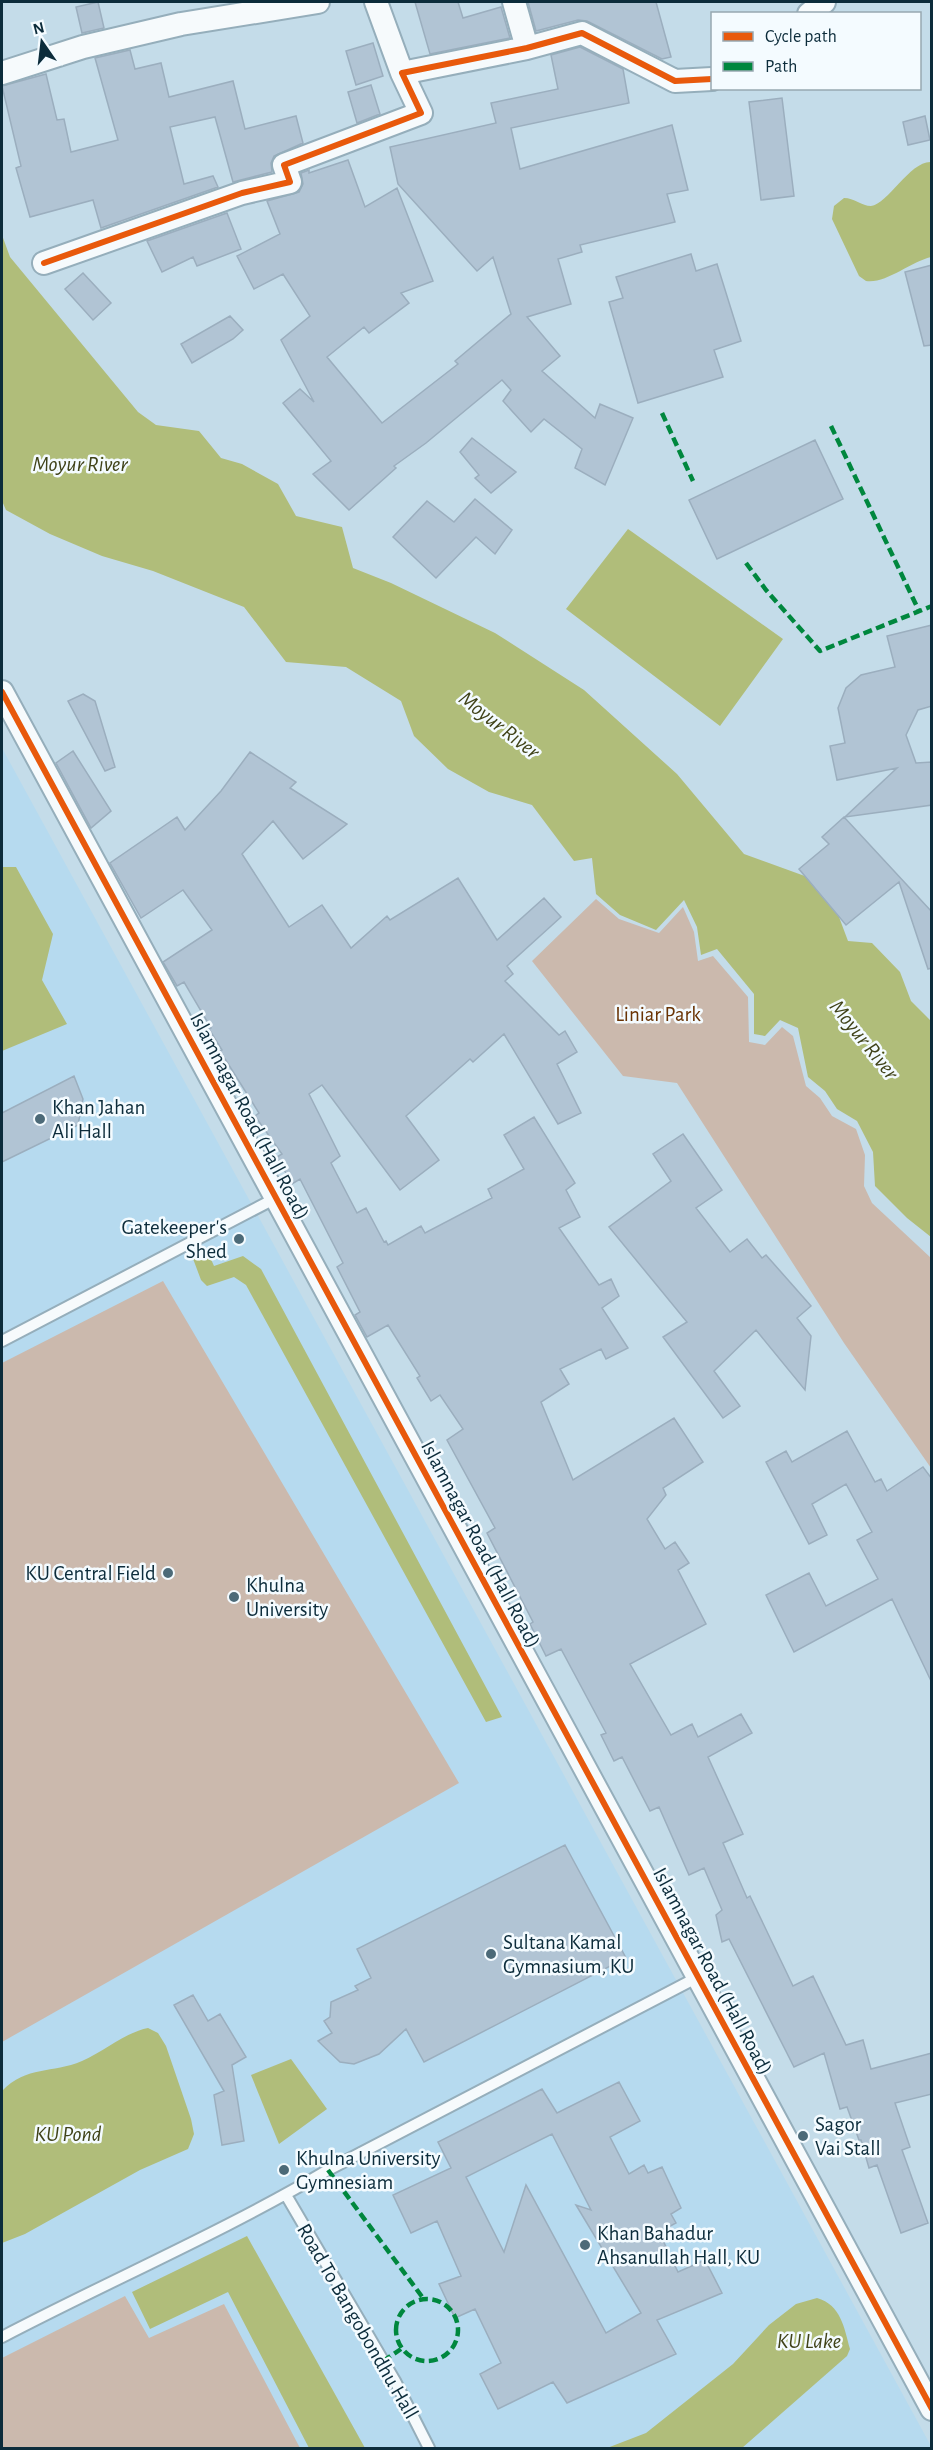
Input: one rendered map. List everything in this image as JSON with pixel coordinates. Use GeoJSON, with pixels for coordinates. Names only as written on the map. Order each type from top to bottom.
{"type":"FeatureCollection","features":[{"type":"Feature","properties":{"kind":"street"},"geometry":{"type":"LineString","coordinates":[[2,73],[83,47],[181,24],[318,2]]}},
{"type":"Feature","properties":{"kind":"street"},"geometry":{"type":"LineString","coordinates":[[44,263],[242,193],[290,182],[284,165],[420,113],[402,73],[376,2]]}},
{"type":"Feature","properties":{"kind":"street"},"geometry":{"type":"LineString","coordinates":[[514,2],[527,48]]}},
{"type":"Feature","properties":{"kind":"street"},"geometry":{"type":"LineString","coordinates":[[812,12],[824,2]]}},
{"type":"Feature","properties":{"kind":"street"},"geometry":{"type":"LineString","coordinates":[[402,73],[527,48],[582,33],[675,81],[711,79]]}},
{"type":"Feature","properties":{"kind":"street","name":"Islamnagar Road (Hall Road)"},"geometry":{"type":"LineString","coordinates":[[2,693],[932,2409]]}},
{"type":"Feature","properties":{"kind":"lane"},"geometry":{"type":"LineString","coordinates":[[2,1341],[276,1198]]}},
{"type":"Feature","properties":{"kind":"lane"},"geometry":{"type":"LineString","coordinates":[[2,2337],[97,2287],[286,2195],[328,2170],[698,1977]]}},
{"type":"Feature","properties":{"kind":"lane","name":"Road To Bangobondhu Hall"},"geometry":{"type":"LineString","coordinates":[[286,2195],[395,2381],[429,2448]]}},
{"type":"Feature","properties":{"kind":"shaded area","name":"Khulna University"},"geometry":{"type":"Polygon","coordinates":[[[2,748],[931,2446],[931,2448],[2,2448],[2,748]]]}},
{"type":"Feature","properties":{"kind":"green space","name":"Liniar Park"},"geometry":{"type":"Polygon","coordinates":[[[596,899],[619,919],[659,933],[683,907],[694,932],[698,961],[713,956],[748,997],[749,1042],[765,1045],[782,1027],[793,1036],[806,1086],[820,1098],[832,1116],[856,1129],[865,1155],[864,1186],[872,1203],[931,1258],[931,1468],[844,1343],[677,1083],[623,1076],[532,961],[596,899]]]}},
{"type":"Feature","properties":{"kind":"green space","name":"KU Central Field"},"geometry":{"type":"Polygon","coordinates":[[[163,1281],[459,1783],[2,2042],[2,1363],[163,1281]]]}},
{"type":"Feature","properties":{"kind":"green space"},"geometry":{"type":"Polygon","coordinates":[[[125,2296],[149,2338],[224,2304],[300,2448],[2,2448],[2,2358],[125,2296]]]}},
{"type":"Feature","properties":{"kind":"water"},"geometry":{"type":"Polygon","coordinates":[[[931,162],[931,257],[882,279],[866,281],[859,276],[832,219],[834,206],[844,198],[868,206],[878,203],[915,168],[931,162]]]}},
{"type":"Feature","properties":{"kind":"water","name":"Moyur River"},"geometry":{"type":"Polygon","coordinates":[[[2,235],[10,257],[138,412],[156,425],[199,431],[221,458],[242,464],[278,484],[296,516],[342,527],[353,568],[391,583],[495,633],[584,690],[677,774],[744,854],[813,879],[836,909],[848,941],[872,943],[900,972],[911,1001],[931,1021],[931,1237],[907,1218],[875,1186],[873,1152],[857,1121],[837,1109],[825,1091],[808,1077],[798,1028],[780,1020],[765,1036],[754,1034],[754,994],[717,949],[701,955],[697,927],[684,900],[656,930],[620,915],[596,894],[592,858],[574,861],[532,805],[489,792],[448,769],[414,736],[401,701],[346,667],[286,662],[244,607],[153,571],[102,556],[50,534],[6,510],[2,501],[2,235]]]}},
{"type":"Feature","properties":{"kind":"water"},"geometry":{"type":"Polygon","coordinates":[[[628,529],[783,639],[720,726],[566,609],[628,529]]]}},
{"type":"Feature","properties":{"kind":"water"},"geometry":{"type":"Polygon","coordinates":[[[2,867],[16,867],[53,934],[42,980],[67,1024],[2,1051],[2,867]]]}},
{"type":"Feature","properties":{"kind":"water"},"geometry":{"type":"Polygon","coordinates":[[[206,1248],[214,1266],[243,1256],[261,1269],[502,1717],[486,1722],[246,1285],[234,1277],[207,1286],[201,1280],[192,1256],[206,1248]]]}},
{"type":"Feature","properties":{"kind":"water","name":"KU Pond"},"geometry":{"type":"Polygon","coordinates":[[[148,2028],[158,2033],[166,2046],[191,2119],[194,2134],[188,2149],[140,2170],[25,2234],[2,2243],[2,2091],[21,2077],[82,2061],[139,2030],[148,2028]]]}},
{"type":"Feature","properties":{"kind":"water"},"geometry":{"type":"Polygon","coordinates":[[[291,2059],[327,2109],[279,2144],[251,2075],[291,2059]]]}},
{"type":"Feature","properties":{"kind":"water"},"geometry":{"type":"Polygon","coordinates":[[[247,2236],[365,2448],[309,2448],[228,2292],[150,2329],[132,2292],[247,2236]]]}},
{"type":"Feature","properties":{"kind":"water","name":"KU Lake"},"geometry":{"type":"Polygon","coordinates":[[[817,2298],[831,2306],[840,2318],[850,2349],[847,2356],[742,2448],[607,2448],[646,2433],[733,2364],[769,2325],[796,2304],[817,2298]]]}},
{"type":"Feature","properties":{"kind":"building"},"geometry":{"type":"Polygon","coordinates":[[[98,2],[104,28],[82,33],[76,7],[98,2]]]}},
{"type":"Feature","properties":{"kind":"building"},"geometry":{"type":"Polygon","coordinates":[[[415,2],[458,2],[463,18],[501,7],[510,38],[430,54],[415,2]]]}},
{"type":"Feature","properties":{"kind":"building"},"geometry":{"type":"Polygon","coordinates":[[[528,2],[656,2],[671,57],[662,59],[587,21],[578,20],[536,31],[528,2]]]}},
{"type":"Feature","properties":{"kind":"building"},"geometry":{"type":"Polygon","coordinates":[[[373,43],[383,76],[356,85],[346,51],[373,43]]]}},
{"type":"Feature","properties":{"kind":"building"},"geometry":{"type":"Polygon","coordinates":[[[580,47],[623,69],[629,103],[511,128],[520,169],[672,125],[688,190],[667,194],[675,222],[580,245],[582,252],[558,259],[571,304],[527,317],[560,356],[542,371],[595,418],[600,404],[633,418],[605,485],[575,468],[582,449],[544,419],[531,432],[503,401],[511,390],[502,380],[426,443],[394,466],[396,468],[349,510],[313,474],[331,461],[283,403],[300,389],[314,402],[281,340],[310,316],[283,274],[254,289],[237,256],[280,234],[267,201],[299,192],[303,184],[301,173],[309,170],[309,173],[348,160],[365,207],[397,188],[433,281],[401,293],[409,303],[369,333],[364,327],[327,357],[382,423],[458,364],[455,361],[511,314],[493,257],[477,271],[398,184],[390,147],[496,123],[491,103],[558,89],[551,55],[580,47]]]}},
{"type":"Feature","properties":{"kind":"building"},"geometry":{"type":"Polygon","coordinates":[[[130,50],[135,69],[161,63],[169,97],[233,81],[245,129],[296,116],[303,143],[274,156],[271,163],[272,172],[233,182],[215,117],[170,127],[184,184],[213,176],[218,187],[101,228],[93,200],[30,217],[16,168],[21,166],[2,86],[46,74],[57,120],[64,119],[71,152],[118,140],[95,58],[130,50]]]}},
{"type":"Feature","properties":{"kind":"building"},"geometry":{"type":"Polygon","coordinates":[[[371,85],[380,114],[357,123],[348,92],[371,85]]]}},
{"type":"Feature","properties":{"kind":"building"},"geometry":{"type":"Polygon","coordinates":[[[782,98],[794,196],[761,200],[749,102],[782,98]]]}},
{"type":"Feature","properties":{"kind":"building"},"geometry":{"type":"Polygon","coordinates":[[[925,116],[930,140],[908,145],[903,122],[925,116]]]}},
{"type":"Feature","properties":{"kind":"building"},"geometry":{"type":"Polygon","coordinates":[[[227,213],[241,249],[197,266],[193,257],[162,272],[147,241],[227,213]]]}},
{"type":"Feature","properties":{"kind":"building"},"geometry":{"type":"Polygon","coordinates":[[[691,254],[696,271],[717,264],[741,341],[714,350],[723,377],[638,403],[609,302],[623,298],[616,277],[691,254]]]}},
{"type":"Feature","properties":{"kind":"building"},"geometry":{"type":"Polygon","coordinates":[[[932,265],[932,345],[924,346],[905,272],[932,265]]]}},
{"type":"Feature","properties":{"kind":"building"},"geometry":{"type":"Polygon","coordinates":[[[83,273],[111,303],[93,320],[65,289],[83,273]]]}},
{"type":"Feature","properties":{"kind":"building"},"geometry":{"type":"Polygon","coordinates":[[[230,316],[243,330],[233,339],[192,363],[181,344],[230,316]]]}},
{"type":"Feature","properties":{"kind":"building"},"geometry":{"type":"Polygon","coordinates":[[[472,438],[516,472],[491,493],[475,478],[479,475],[460,452],[472,438]]]}},
{"type":"Feature","properties":{"kind":"building"},"geometry":{"type":"Polygon","coordinates":[[[815,440],[843,499],[717,559],[689,500],[815,440]]]}},
{"type":"Feature","properties":{"kind":"building"},"geometry":{"type":"Polygon","coordinates":[[[475,499],[512,530],[495,554],[476,537],[436,578],[393,537],[427,501],[454,522],[475,499]]]}},
{"type":"Feature","properties":{"kind":"building"},"geometry":{"type":"Polygon","coordinates":[[[932,625],[932,706],[918,710],[906,735],[916,763],[932,762],[932,805],[845,817],[897,768],[837,780],[830,746],[845,743],[838,708],[846,688],[861,675],[895,667],[887,636],[932,625]]]}},
{"type":"Feature","properties":{"kind":"building"},"geometry":{"type":"Polygon","coordinates":[[[83,694],[95,701],[115,767],[105,771],[68,701],[83,694]]]}},
{"type":"Feature","properties":{"kind":"building"},"geometry":{"type":"Polygon","coordinates":[[[73,751],[111,811],[91,828],[56,763],[73,751]]]}},
{"type":"Feature","properties":{"kind":"building"},"geometry":{"type":"Polygon","coordinates":[[[250,752],[296,782],[290,788],[347,824],[303,859],[273,821],[242,854],[289,927],[322,905],[351,948],[387,916],[390,920],[458,878],[497,940],[544,898],[561,917],[507,966],[513,974],[505,981],[559,1035],[565,1031],[577,1052],[557,1064],[581,1113],[558,1124],[504,1034],[473,1062],[470,1059],[406,1116],[439,1160],[400,1190],[322,1085],[309,1094],[340,1156],[331,1163],[357,1213],[366,1208],[384,1242],[386,1241],[388,1245],[421,1226],[425,1233],[492,1198],[488,1189],[524,1169],[504,1135],[534,1117],[575,1183],[566,1190],[580,1217],[559,1228],[599,1285],[611,1279],[619,1296],[602,1308],[628,1348],[606,1359],[601,1349],[560,1369],[569,1384],[541,1402],[573,1480],[674,1418],[703,1462],[663,1488],[666,1495],[647,1519],[665,1549],[675,1542],[689,1563],[678,1570],[706,1624],[630,1664],[671,1735],[692,1724],[698,1737],[741,1714],[752,1733],[708,1757],[743,1834],[723,1843],[747,1898],[750,1896],[793,1986],[813,1976],[846,2045],[863,2040],[871,2069],[932,2053],[932,2094],[895,2103],[910,2147],[902,2150],[928,2223],[901,2233],[877,2165],[869,2168],[861,2140],[859,2140],[847,2107],[840,2109],[824,2053],[794,2067],[729,1939],[722,1942],[716,1915],[722,1910],[704,1868],[689,1875],[659,1807],[650,1811],[622,1757],[614,1761],[601,1735],[606,1733],[561,1649],[546,1656],[530,1624],[533,1622],[487,1533],[495,1528],[447,1440],[463,1429],[440,1395],[431,1401],[417,1378],[420,1376],[388,1325],[367,1337],[355,1315],[360,1312],[337,1267],[343,1263],[300,1179],[292,1184],[277,1157],[282,1154],[255,1116],[259,1113],[220,1051],[222,1050],[209,1029],[211,1028],[184,982],[177,986],[163,962],[212,930],[183,890],[141,918],[110,863],[177,817],[185,830],[221,791],[250,752]]]}},
{"type":"Feature","properties":{"kind":"building"},"geometry":{"type":"Polygon","coordinates":[[[844,817],[932,912],[932,968],[928,969],[899,882],[846,925],[799,869],[829,844],[822,837],[844,817]]]}},
{"type":"Feature","properties":{"kind":"building","name":"Khan Jahan Ali Hall"},"geometry":{"type":"Polygon","coordinates":[[[74,1076],[83,1099],[78,1125],[2,1162],[2,1113],[74,1076]]]}},
{"type":"Feature","properties":{"kind":"building"},"geometry":{"type":"Polygon","coordinates":[[[683,1134],[722,1190],[696,1208],[730,1252],[747,1239],[762,1258],[766,1255],[811,1306],[797,1318],[811,1336],[805,1390],[756,1330],[714,1371],[740,1406],[723,1418],[663,1337],[687,1322],[609,1227],[671,1181],[653,1154],[683,1134]]]}},
{"type":"Feature","properties":{"kind":"building"},"geometry":{"type":"Polygon","coordinates":[[[847,1431],[875,1482],[881,1479],[887,1491],[923,1467],[932,1479],[932,1683],[892,1599],[794,1652],[766,1595],[809,1573],[826,1606],[878,1579],[857,1540],[872,1532],[846,1484],[812,1504],[827,1535],[809,1544],[766,1462],[786,1451],[792,1462],[847,1431]]]}},
{"type":"Feature","properties":{"kind":"building","name":"Sultana Kamal Gymnasium, KU"},"geometry":{"type":"Polygon","coordinates":[[[565,1845],[626,1958],[424,2062],[406,2029],[379,2054],[354,2064],[340,2062],[318,2041],[332,2033],[324,2021],[330,2017],[331,2002],[358,1990],[355,1986],[371,1978],[357,1949],[565,1845]]]}},
{"type":"Feature","properties":{"kind":"building"},"geometry":{"type":"Polygon","coordinates":[[[193,1995],[208,2021],[220,2014],[246,2057],[232,2065],[244,2141],[222,2145],[214,2095],[224,2091],[174,2005],[193,1995]]]}},
{"type":"Feature","properties":{"kind":"building","name":"Khan Bahadur Ahsanullah Hall, KU"},"geometry":{"type":"Polygon","coordinates":[[[619,2082],[640,2121],[610,2137],[629,2174],[644,2165],[648,2173],[662,2167],[681,2208],[671,2214],[676,2223],[659,2232],[678,2272],[705,2260],[722,2293],[657,2320],[676,2354],[567,2403],[553,2382],[498,2409],[480,2374],[501,2363],[475,2309],[455,2318],[439,2284],[461,2276],[437,2221],[411,2233],[393,2195],[451,2168],[438,2142],[542,2089],[557,2113],[619,2082]],[[552,2134],[466,2177],[504,2252],[526,2185],[606,2333],[641,2313],[576,2205],[591,2210],[552,2134]]]}},
{"type":"Feature","properties":{"kind":"marked path"},"geometry":{"type":"LineString","coordinates":[[662,413],[693,481]]}},
{"type":"Feature","properties":{"kind":"marked path"},"geometry":{"type":"LineString","coordinates":[[831,426],[919,611]]}},
{"type":"Feature","properties":{"kind":"marked path"},"geometry":{"type":"LineString","coordinates":[[746,563],[766,590],[820,651],[932,606]]}},
{"type":"Feature","properties":{"kind":"marked path"},"geometry":{"type":"LineString","coordinates":[[328,2170],[423,2298]]}},
{"type":"Feature","properties":{"kind":"marked path"},"geometry":{"type":"LineString","coordinates":[[427,2299],[449,2308],[458,2330],[449,2352],[427,2361],[405,2352],[396,2330],[405,2308],[427,2299]]}},
{"type":"Feature","properties":{"kind":"marked path"},"geometry":{"type":"LineString","coordinates":[[383,2361],[401,2349]]}},
{"type":"Feature","properties":{"kind":"cycle path"},"geometry":{"type":"LineString","coordinates":[[44,263],[242,193],[290,182],[284,165],[421,113],[402,73],[527,48],[582,33],[675,81],[711,79]]}},
{"type":"Feature","properties":{"kind":"cycle path"},"geometry":{"type":"LineString","coordinates":[[2,692],[932,2409]]}},
{"type":"Feature","properties":{"kind":"place","name":"Khan Jahan Ali Hall"},"geometry":{"type":"Point","coordinates":[40,1119]}},
{"type":"Feature","properties":{"kind":"place","name":"Gatekeeper's Shed"},"geometry":{"type":"Point","coordinates":[239,1239]}},
{"type":"Feature","properties":{"kind":"place","name":"KU Central Field"},"geometry":{"type":"Point","coordinates":[168,1573]}},
{"type":"Feature","properties":{"kind":"place","name":"Khulna University"},"geometry":{"type":"Point","coordinates":[234,1597]}},
{"type":"Feature","properties":{"kind":"place","name":"Sultana Kamal Gymnasium, KU"},"geometry":{"type":"Point","coordinates":[491,1954]}},
{"type":"Feature","properties":{"kind":"place","name":"Sagor Vai Stall"},"geometry":{"type":"Point","coordinates":[803,2136]}},
{"type":"Feature","properties":{"kind":"place","name":"Khulna University Gymnesiam"},"geometry":{"type":"Point","coordinates":[284,2170]}},
{"type":"Feature","properties":{"kind":"place","name":"Khan Bahadur Ahsanullah Hall, KU"},"geometry":{"type":"Point","coordinates":[585,2245]}}]}
